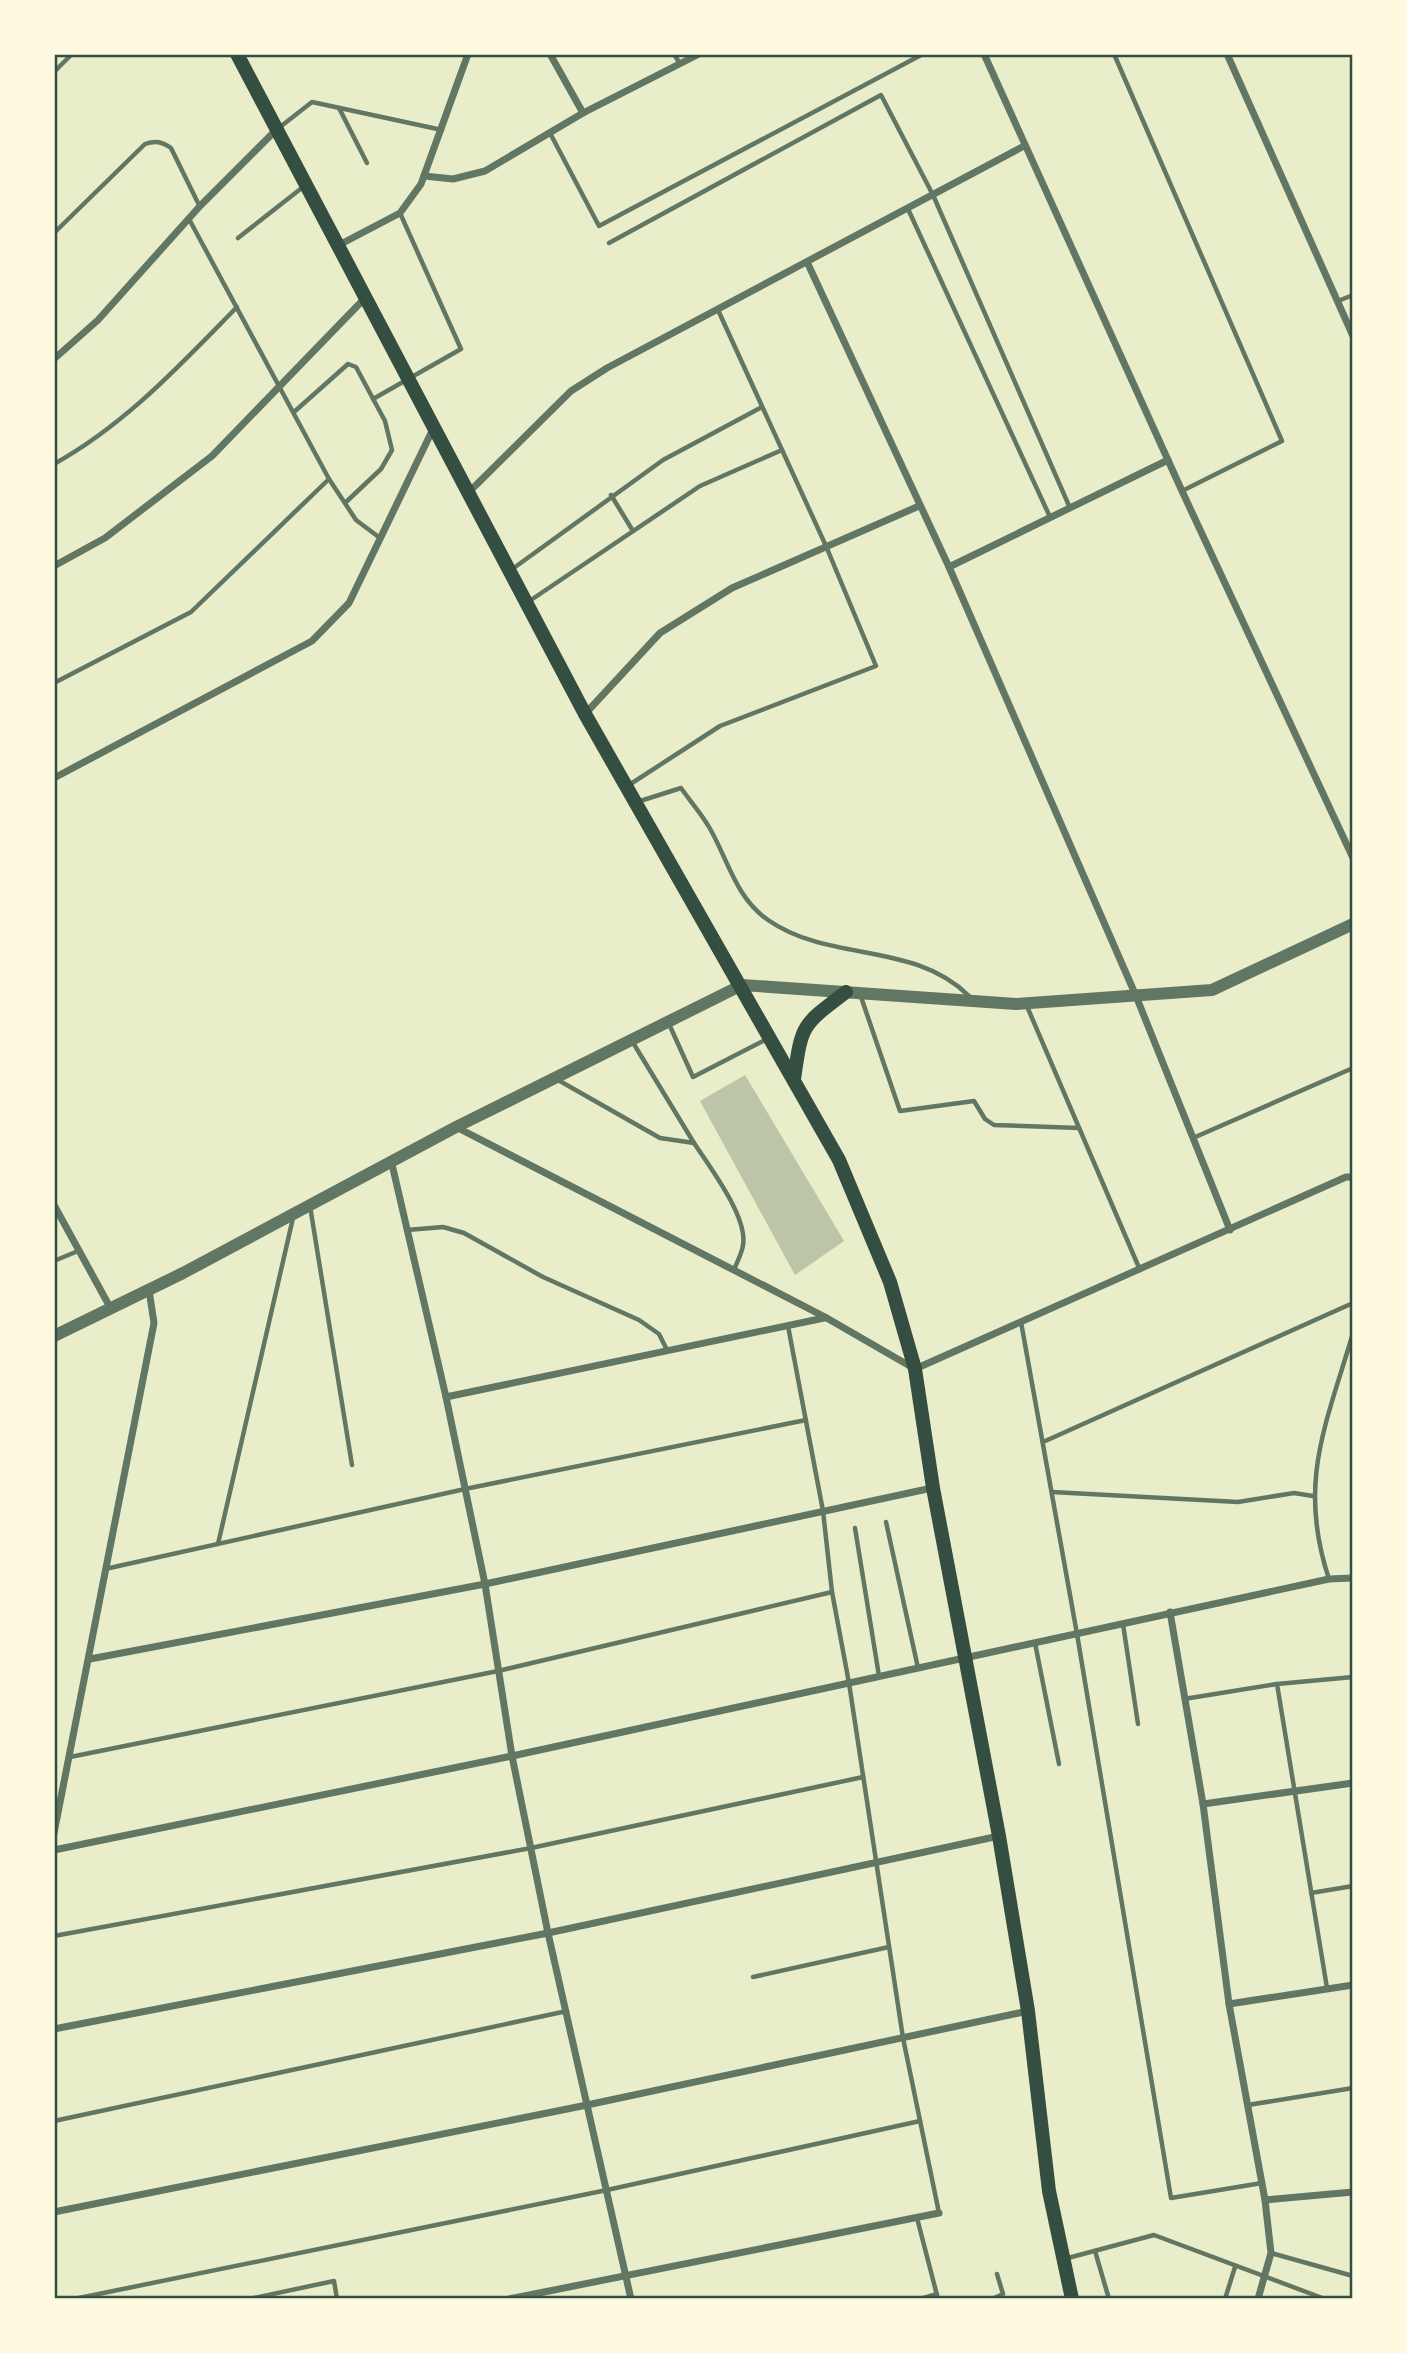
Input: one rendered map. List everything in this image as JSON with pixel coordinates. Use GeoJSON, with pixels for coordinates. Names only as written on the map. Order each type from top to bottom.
{"type":"FeatureCollection","features":[{"type":"Feature","properties":{"kind":"main road"},"geometry":{"type":"LineString","coordinates":[[237,54],[585,713],[742,985],[839,1160],[890,1282],[915,1369],[933,1488],[999,1836],[1028,2011],[1049,2192],[1072,2299]]}},
{"type":"Feature","properties":{"kind":"main road"},"geometry":{"type":"LineString","coordinates":[[794,1079],[801,1032],[817,1013],[853,993]]}},
{"type":"Feature","properties":{"kind":"street"},"geometry":{"type":"LineString","coordinates":[[339,245],[400,213],[424,176],[443,130],[468,54]]}},
{"type":"Feature","properties":{"kind":"street"},"geometry":{"type":"LineString","coordinates":[[550,54],[583,113]]}},
{"type":"Feature","properties":{"kind":"street"},"geometry":{"type":"LineString","coordinates":[[424,176],[453,179],[485,171],[583,113],[699,54]]}},
{"type":"Feature","properties":{"kind":"street"},"geometry":{"type":"LineString","coordinates":[[984,54],[1182,491],[1353,858]]}},
{"type":"Feature","properties":{"kind":"street"},"geometry":{"type":"LineString","coordinates":[[1227,54],[1353,335]]}},
{"type":"Feature","properties":{"kind":"street"},"geometry":{"type":"LineString","coordinates":[[54,359],[98,320],[200,206],[276,130]]}},
{"type":"Feature","properties":{"kind":"street"},"geometry":{"type":"LineString","coordinates":[[469,492],[571,391],[607,368],[808,264],[1024,146]]}},
{"type":"Feature","properties":{"kind":"street"},"geometry":{"type":"LineString","coordinates":[[808,264],[949,567],[1136,996],[1230,1230]]}},
{"type":"Feature","properties":{"kind":"street"},"geometry":{"type":"LineString","coordinates":[[54,566],[105,538],[212,456],[365,298]]}},
{"type":"Feature","properties":{"kind":"street"},"geometry":{"type":"LineString","coordinates":[[54,778],[312,642],[349,603],[433,428]]}},
{"type":"Feature","properties":{"kind":"street"},"geometry":{"type":"LineString","coordinates":[[949,567],[1168,460]]}},
{"type":"Feature","properties":{"kind":"street"},"geometry":{"type":"LineString","coordinates":[[585,713],[660,633],[732,588],[919,506]]}},
{"type":"Feature","properties":{"kind":"street"},"geometry":{"type":"LineString","coordinates":[[54,1336],[111,1310],[391,1160],[742,985],[1026,1004],[1212,990],[1353,924]]}},
{"type":"Feature","properties":{"kind":"street"},"geometry":{"type":"LineString","coordinates":[[456,1127],[825,1317],[915,1369],[1346,1177],[1353,1177]]}},
{"type":"Feature","properties":{"kind":"street"},"geometry":{"type":"LineString","coordinates":[[391,1160],[446,1397],[485,1584],[512,1756],[548,1933],[631,2299]]}},
{"type":"Feature","properties":{"kind":"street"},"geometry":{"type":"LineString","coordinates":[[54,1205],[111,1310]]}},
{"type":"Feature","properties":{"kind":"street"},"geometry":{"type":"LineString","coordinates":[[54,1833],[154,1323],[149,1290]]}},
{"type":"Feature","properties":{"kind":"street"},"geometry":{"type":"LineString","coordinates":[[446,1397],[825,1317]]}},
{"type":"Feature","properties":{"kind":"street"},"geometry":{"type":"LineString","coordinates":[[90,1659],[485,1584],[933,1488]]}},
{"type":"Feature","properties":{"kind":"street"},"geometry":{"type":"LineString","coordinates":[[54,1850],[512,1756],[1170,1612],[1329,1580],[1353,1578]]}},
{"type":"Feature","properties":{"kind":"street"},"geometry":{"type":"LineString","coordinates":[[1170,1612],[1203,1804],[1229,2004],[1265,2200],[1271,2253],[1258,2299]]}},
{"type":"Feature","properties":{"kind":"street"},"geometry":{"type":"LineString","coordinates":[[1203,1804],[1353,1783]]}},
{"type":"Feature","properties":{"kind":"street"},"geometry":{"type":"LineString","coordinates":[[54,2029],[548,1933],[999,1836]]}},
{"type":"Feature","properties":{"kind":"street"},"geometry":{"type":"LineString","coordinates":[[1229,2004],[1353,1985]]}},
{"type":"Feature","properties":{"kind":"street"},"geometry":{"type":"LineString","coordinates":[[54,2212],[587,2105],[1028,2011]]}},
{"type":"Feature","properties":{"kind":"street"},"geometry":{"type":"LineString","coordinates":[[1265,2200],[1353,2192]]}},
{"type":"Feature","properties":{"kind":"street"},"geometry":{"type":"LineString","coordinates":[[509,2299],[939,2213]]}},
{"type":"Feature","properties":{"kind":"lane"},"geometry":{"type":"LineString","coordinates":[[54,72],[72,54]]}},
{"type":"Feature","properties":{"kind":"lane"},"geometry":{"type":"LineString","coordinates":[[674,54],[680,64]]}},
{"type":"Feature","properties":{"kind":"lane"},"geometry":{"type":"LineString","coordinates":[[550,133],[599,226],[923,54]]}},
{"type":"Feature","properties":{"kind":"lane"},"geometry":{"type":"LineString","coordinates":[[1114,54],[1282,441],[1182,491]]}},
{"type":"Feature","properties":{"kind":"lane"},"geometry":{"type":"LineString","coordinates":[[608,243],[881,95],[933,195],[1070,508]]}},
{"type":"Feature","properties":{"kind":"lane"},"geometry":{"type":"LineString","coordinates":[[276,130],[312,102],[443,130]]}},
{"type":"Feature","properties":{"kind":"lane"},"geometry":{"type":"LineString","coordinates":[[339,107],[367,163]]}},
{"type":"Feature","properties":{"kind":"lane"},"geometry":{"type":"LineString","coordinates":[[54,233],[145,144],[152,141],[162,142],[171,148],[200,206]]}},
{"type":"Feature","properties":{"kind":"lane"},"geometry":{"type":"LineString","coordinates":[[238,237],[306,184]]}},
{"type":"Feature","properties":{"kind":"lane"},"geometry":{"type":"LineString","coordinates":[[908,209],[1051,517]]}},
{"type":"Feature","properties":{"kind":"lane"},"geometry":{"type":"LineString","coordinates":[[373,399],[461,349],[400,213]]}},
{"type":"Feature","properties":{"kind":"lane"},"geometry":{"type":"LineString","coordinates":[[189,219],[281,385],[329,480],[356,520],[380,538]]}},
{"type":"Feature","properties":{"kind":"lane"},"geometry":{"type":"LineString","coordinates":[[1338,301],[1353,295]]}},
{"type":"Feature","properties":{"kind":"lane"},"geometry":{"type":"LineString","coordinates":[[54,464],[88,446],[126,416],[237,307]]}},
{"type":"Feature","properties":{"kind":"lane"},"geometry":{"type":"LineString","coordinates":[[627,786],[720,726],[876,666],[826,546],[718,310]]}},
{"type":"Feature","properties":{"kind":"lane"},"geometry":{"type":"LineString","coordinates":[[294,412],[348,364],[356,367],[385,421],[392,450],[382,468],[345,503]]}},
{"type":"Feature","properties":{"kind":"lane"},"geometry":{"type":"LineString","coordinates":[[510,570],[663,460],[762,407]]}},
{"type":"Feature","properties":{"kind":"lane"},"geometry":{"type":"LineString","coordinates":[[527,602],[700,486],[782,450]]}},
{"type":"Feature","properties":{"kind":"lane"},"geometry":{"type":"LineString","coordinates":[[54,683],[191,612],[329,480]]}},
{"type":"Feature","properties":{"kind":"lane"},"geometry":{"type":"LineString","coordinates":[[611,495],[633,531]]}},
{"type":"Feature","properties":{"kind":"lane"},"geometry":{"type":"LineString","coordinates":[[636,802],[681,788],[709,828],[735,886],[766,919],[794,934],[842,949],[894,957],[929,967],[954,981],[974,1001]]}},
{"type":"Feature","properties":{"kind":"lane"},"geometry":{"type":"LineString","coordinates":[[853,993],[900,1111],[974,1101],[985,1119],[994,1125],[1079,1128]]}},
{"type":"Feature","properties":{"kind":"lane"},"geometry":{"type":"LineString","coordinates":[[1026,1004],[1140,1270]]}},
{"type":"Feature","properties":{"kind":"lane"},"geometry":{"type":"LineString","coordinates":[[668,1023],[693,1077],[771,1037]]}},
{"type":"Feature","properties":{"kind":"lane"},"geometry":{"type":"LineString","coordinates":[[632,1040],[722,1185],[739,1220],[744,1243],[734,1270]]}},
{"type":"Feature","properties":{"kind":"lane"},"geometry":{"type":"LineString","coordinates":[[1193,1138],[1353,1068]]}},
{"type":"Feature","properties":{"kind":"lane"},"geometry":{"type":"LineString","coordinates":[[555,1078],[660,1138],[694,1143]]}},
{"type":"Feature","properties":{"kind":"lane"},"geometry":{"type":"LineString","coordinates":[[310,1205],[352,1465]]}},
{"type":"Feature","properties":{"kind":"lane"},"geometry":{"type":"LineString","coordinates":[[218,1544],[294,1214]]}},
{"type":"Feature","properties":{"kind":"lane"},"geometry":{"type":"LineString","coordinates":[[407,1230],[443,1227],[464,1233],[543,1277],[639,1320],[659,1334],[667,1350]]}},
{"type":"Feature","properties":{"kind":"lane"},"geometry":{"type":"LineString","coordinates":[[54,1261],[79,1251]]}},
{"type":"Feature","properties":{"kind":"lane"},"geometry":{"type":"LineString","coordinates":[[1043,1442],[1165,1390],[1353,1303]]}},
{"type":"Feature","properties":{"kind":"lane"},"geometry":{"type":"LineString","coordinates":[[1021,1322],[1077,1634],[1171,2198],[1262,2183]]}},
{"type":"Feature","properties":{"kind":"lane"},"geometry":{"type":"LineString","coordinates":[[788,1325],[823,1511],[832,1592],[849,1683],[903,2038],[939,2213]]}},
{"type":"Feature","properties":{"kind":"lane"},"geometry":{"type":"LineString","coordinates":[[1329,1580],[1317,1542],[1313,1496],[1316,1461],[1353,1333]]}},
{"type":"Feature","properties":{"kind":"lane"},"geometry":{"type":"LineString","coordinates":[[106,1569],[465,1489],[806,1420]]}},
{"type":"Feature","properties":{"kind":"lane"},"geometry":{"type":"LineString","coordinates":[[1052,1492],[1238,1503],[1294,1493],[1313,1496]]}},
{"type":"Feature","properties":{"kind":"lane"},"geometry":{"type":"LineString","coordinates":[[886,1522],[919,1669]]}},
{"type":"Feature","properties":{"kind":"lane"},"geometry":{"type":"LineString","coordinates":[[855,1528],[879,1677]]}},
{"type":"Feature","properties":{"kind":"lane"},"geometry":{"type":"LineString","coordinates":[[70,1757],[498,1671],[832,1592]]}},
{"type":"Feature","properties":{"kind":"lane"},"geometry":{"type":"LineString","coordinates":[[1123,1623],[1138,1724]]}},
{"type":"Feature","properties":{"kind":"lane"},"geometry":{"type":"LineString","coordinates":[[1035,1643],[1059,1764]]}},
{"type":"Feature","properties":{"kind":"lane"},"geometry":{"type":"LineString","coordinates":[[1184,1699],[1277,1684],[1353,1677]]}},
{"type":"Feature","properties":{"kind":"lane"},"geometry":{"type":"LineString","coordinates":[[1277,1684],[1328,1988]]}},
{"type":"Feature","properties":{"kind":"lane"},"geometry":{"type":"LineString","coordinates":[[54,1936],[531,1847],[863,1777]]}},
{"type":"Feature","properties":{"kind":"lane"},"geometry":{"type":"LineString","coordinates":[[1311,1893],[1353,1886]]}},
{"type":"Feature","properties":{"kind":"lane"},"geometry":{"type":"LineString","coordinates":[[753,1977],[889,1947]]}},
{"type":"Feature","properties":{"kind":"lane"},"geometry":{"type":"LineString","coordinates":[[54,2121],[567,2011]]}},
{"type":"Feature","properties":{"kind":"lane"},"geometry":{"type":"LineString","coordinates":[[1248,2105],[1353,2088]]}},
{"type":"Feature","properties":{"kind":"lane"},"geometry":{"type":"LineString","coordinates":[[74,2299],[607,2190],[920,2121]]}},
{"type":"Feature","properties":{"kind":"lane"},"geometry":{"type":"LineString","coordinates":[[917,2218],[937,2297],[920,2299]]}},
{"type":"Feature","properties":{"kind":"lane"},"geometry":{"type":"LineString","coordinates":[[1062,2260],[1154,2235],[1325,2299]]}},
{"type":"Feature","properties":{"kind":"lane"},"geometry":{"type":"LineString","coordinates":[[1096,2251],[1109,2299]]}},
{"type":"Feature","properties":{"kind":"lane"},"geometry":{"type":"LineString","coordinates":[[1271,2253],[1353,2276]]}},
{"type":"Feature","properties":{"kind":"lane"},"geometry":{"type":"LineString","coordinates":[[1225,2299],[1235,2267]]}},
{"type":"Feature","properties":{"kind":"lane"},"geometry":{"type":"LineString","coordinates":[[992,2299],[1003,2294],[997,2274]]}},
{"type":"Feature","properties":{"kind":"lane"},"geometry":{"type":"LineString","coordinates":[[249,2299],[334,2281],[337,2299]]}},
{"type":"Feature","properties":{"kind":"building"},"geometry":{"type":"Polygon","coordinates":[[[745,1075],[844,1241],[795,1275],[700,1101],[745,1075]]]}}]}
